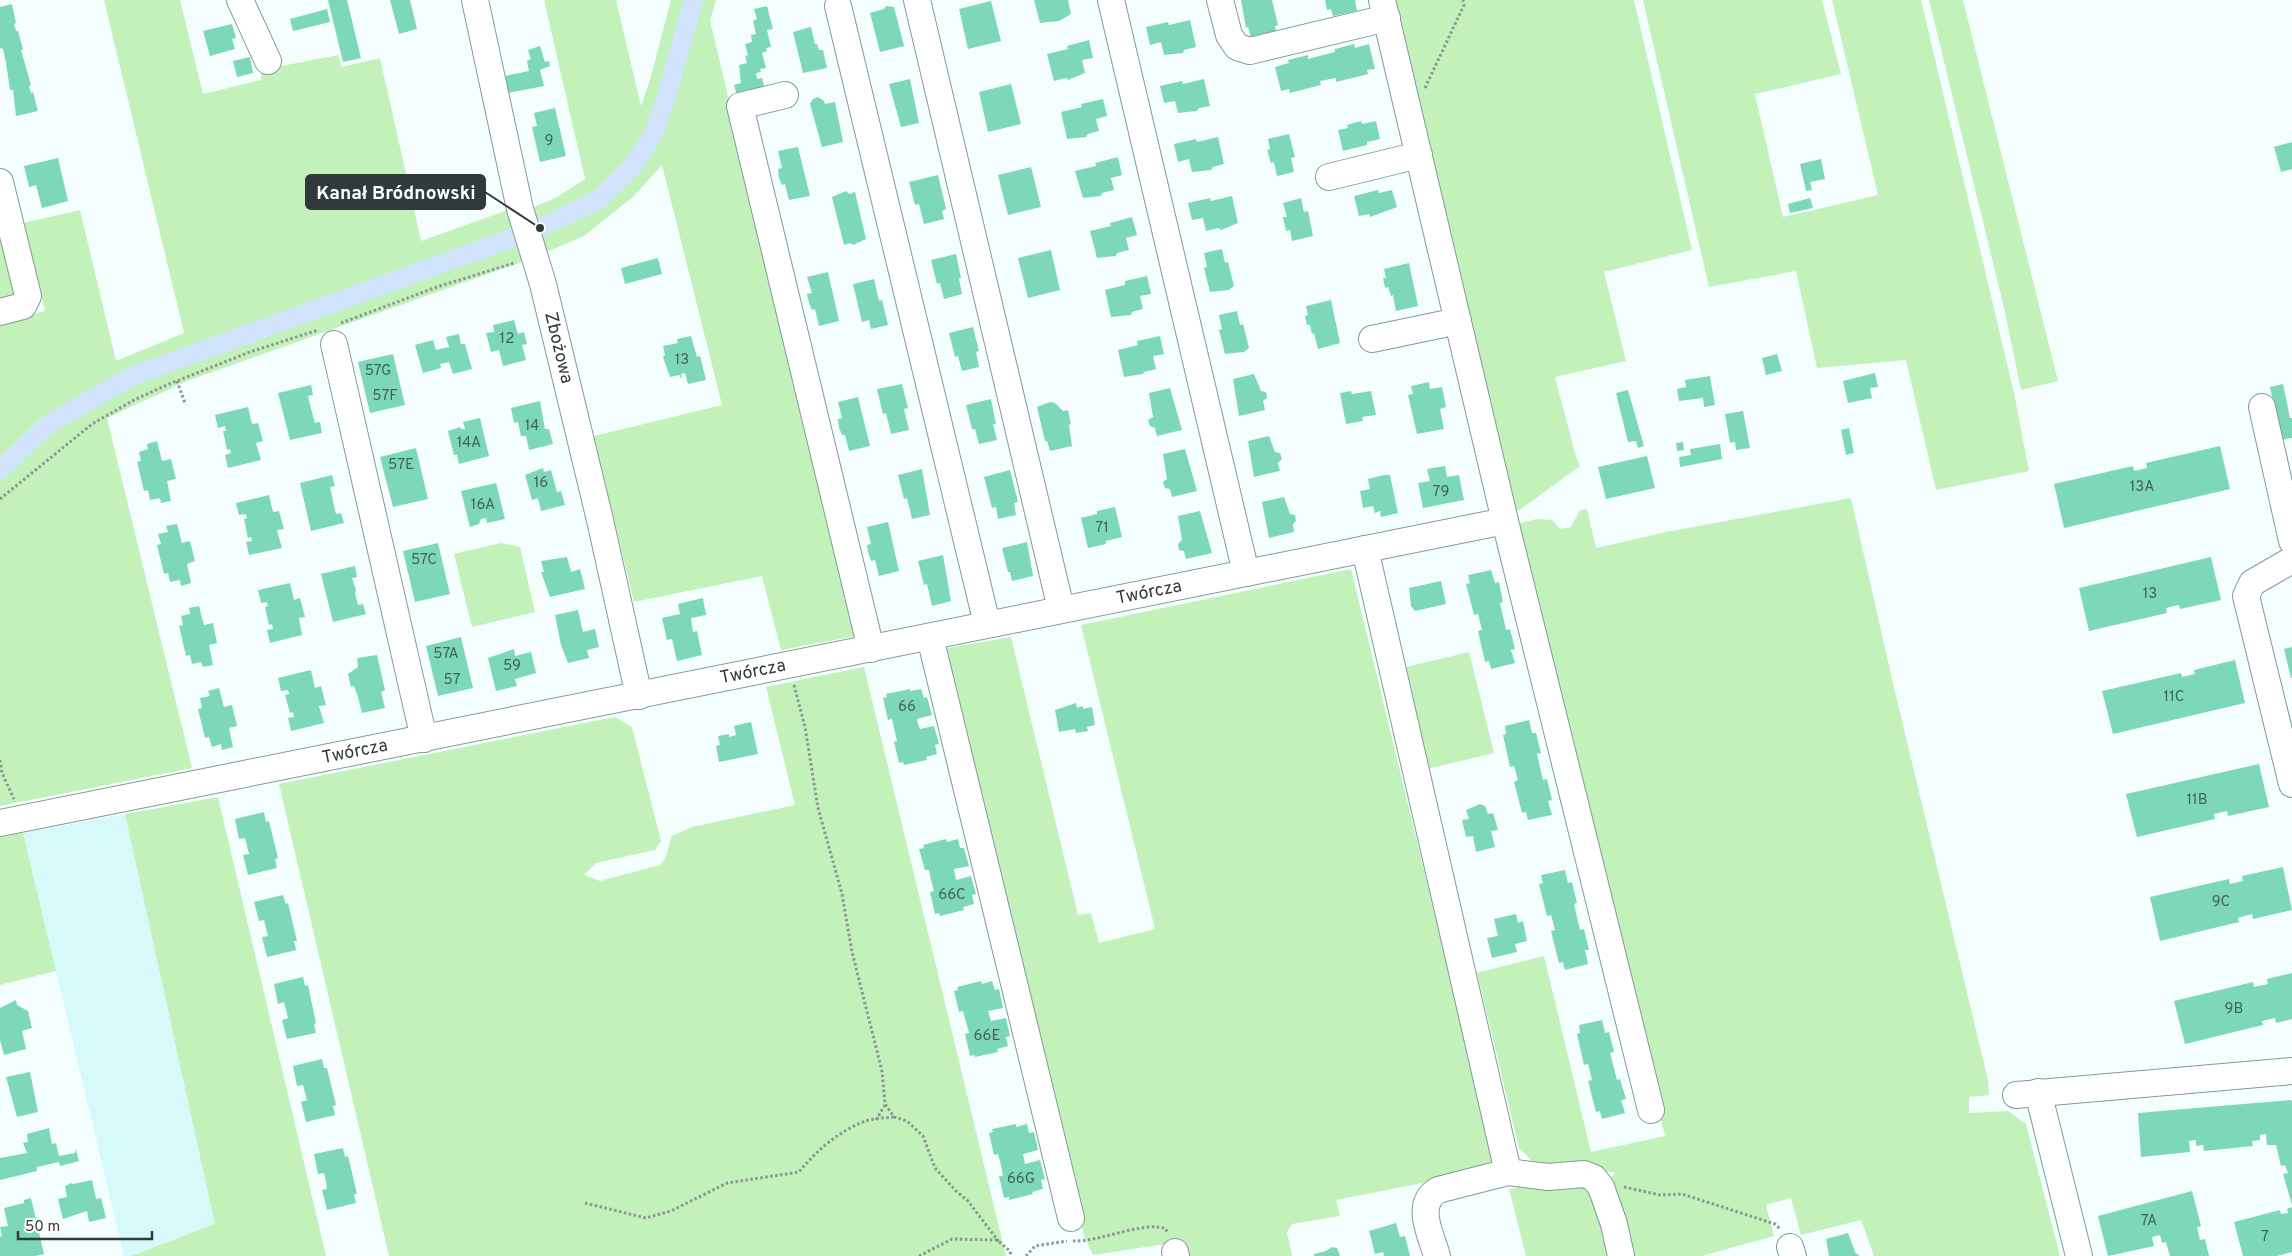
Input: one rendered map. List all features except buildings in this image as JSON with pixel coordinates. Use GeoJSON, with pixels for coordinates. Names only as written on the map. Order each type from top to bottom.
{"type":"FeatureCollection","features":[{"type":"Feature","properties":{"kind":"street"},"geometry":{"type":"LineString","coordinates":[[240,0],[268,61]]}},
{"type":"Feature","properties":{"kind":"street","name":"Zbożowa"},"geometry":{"type":"LineString","coordinates":[[475,0],[520,210],[526,257],[598,511],[639,696]]}},
{"type":"Feature","properties":{"kind":"street"},"geometry":{"type":"LineString","coordinates":[[918,0],[1061,609]]}},
{"type":"Feature","properties":{"kind":"street"},"geometry":{"type":"LineString","coordinates":[[1111,0],[1246,573]]}},
{"type":"Feature","properties":{"kind":"street"},"geometry":{"type":"LineString","coordinates":[[1220,0],[1229,36],[1237,47],[1250,51],[1385,9],[1505,521],[1651,1110]]}},
{"type":"Feature","properties":{"kind":"street"},"geometry":{"type":"LineString","coordinates":[[838,6],[987,624]]}},
{"type":"Feature","properties":{"kind":"street"},"geometry":{"type":"LineString","coordinates":[[786,94],[740,106],[872,648]]}},
{"type":"Feature","properties":{"kind":"street"},"geometry":{"type":"LineString","coordinates":[[1329,177],[1419,155]]}},
{"type":"Feature","properties":{"kind":"street"},"geometry":{"type":"LineString","coordinates":[[0,182],[28,296],[23,306],[0,312]]}},
{"type":"Feature","properties":{"kind":"street"},"geometry":{"type":"LineString","coordinates":[[1372,339],[1458,321]]}},
{"type":"Feature","properties":{"kind":"street"},"geometry":{"type":"LineString","coordinates":[[331,333],[424,739]]}},
{"type":"Feature","properties":{"kind":"street"},"geometry":{"type":"LineString","coordinates":[[2262,407],[2292,541]]}},
{"type":"Feature","properties":{"kind":"street","name":"Twórcza"},"geometry":{"type":"LineString","coordinates":[[9,815],[424,739],[1061,609],[1505,521]]}},
{"type":"Feature","properties":{"kind":"street"},"geometry":{"type":"LineString","coordinates":[[1365,549],[1508,1172]]}},
{"type":"Feature","properties":{"kind":"street"},"geometry":{"type":"LineString","coordinates":[[2292,560],[2252,583],[2246,596],[2292,784]]}},
{"type":"Feature","properties":{"kind":"street"},"geometry":{"type":"LineString","coordinates":[[930,636],[1071,1218]]}},
{"type":"Feature","properties":{"kind":"street"},"geometry":{"type":"LineString","coordinates":[[2079,1256],[2027,1094],[2292,1071]]}},
{"type":"Feature","properties":{"kind":"street"},"geometry":{"type":"LineString","coordinates":[[1437,1256],[1424,1207],[1429,1195],[1438,1190],[1508,1172],[1548,1177],[1584,1174],[1594,1178],[1601,1187],[1614,1224],[1621,1256]]}},
{"type":"Feature","properties":{"kind":"path"},"geometry":{"type":"LineString","coordinates":[[1410,117],[1442,54],[1464,5],[1463,0]]}},
{"type":"Feature","properties":{"kind":"path"},"geometry":{"type":"LineString","coordinates":[[0,499],[92,424],[134,400],[250,352],[331,333],[437,287],[526,257]]}},
{"type":"Feature","properties":{"kind":"path"},"geometry":{"type":"LineString","coordinates":[[177,381],[184,404]]}},
{"type":"Feature","properties":{"kind":"path"},"geometry":{"type":"LineString","coordinates":[[789,665],[805,727],[818,808],[842,894],[852,952],[882,1071],[885,1104],[876,1120]]}},
{"type":"Feature","properties":{"kind":"path"},"geometry":{"type":"LineString","coordinates":[[0,760],[9,815]]}},
{"type":"Feature","properties":{"kind":"path"},"geometry":{"type":"LineString","coordinates":[[885,1104],[894,1117]]}},
{"type":"Feature","properties":{"kind":"path"},"geometry":{"type":"LineString","coordinates":[[585,1203],[646,1218],[671,1211],[727,1183],[800,1172],[815,1152],[845,1132],[865,1121],[894,1117],[906,1121],[923,1136],[936,1168],[956,1191],[968,1201],[999,1242],[1010,1251],[1011,1256]]}},
{"type":"Feature","properties":{"kind":"path"},"geometry":{"type":"LineString","coordinates":[[1601,1187],[1620,1186],[1660,1195],[1682,1194],[1775,1224],[1783,1233],[1791,1251]]}},
{"type":"Feature","properties":{"kind":"path"},"geometry":{"type":"LineString","coordinates":[[1026,1256],[1035,1246],[1048,1242],[1088,1242],[1159,1226],[1166,1229],[1175,1254]]}},
{"type":"Feature","properties":{"kind":"path"},"geometry":{"type":"LineString","coordinates":[[919,1256],[952,1239],[997,1240],[999,1242]]}},
{"type":"Feature","properties":{"kind":"shaded area"},"geometry":{"type":"Polygon","coordinates":[[[125,814],[216,1224],[131,1256],[124,1256],[23,833],[125,814]]]}},
{"type":"Feature","properties":{"kind":"green space"},"geometry":{"type":"Polygon","coordinates":[[[104,0],[180,0],[203,94],[261,80],[261,70],[338,55],[342,67],[380,58],[421,241],[505,211],[512,202],[527,260],[187,381],[107,418],[192,768],[0,806],[0,323],[45,311],[23,223],[80,210],[116,361],[184,333],[104,0]]]}},
{"type":"Feature","properties":{"kind":"green space"},"geometry":{"type":"Polygon","coordinates":[[[544,0],[616,0],[641,106],[650,80],[671,0],[716,0],[710,20],[856,636],[781,650],[762,576],[634,602],[594,436],[722,405],[662,165],[634,196],[584,236],[544,253],[527,210],[557,197],[585,179],[544,0]]]}},
{"type":"Feature","properties":{"kind":"green space"},"geometry":{"type":"Polygon","coordinates":[[[1389,0],[1634,0],[1692,250],[1604,272],[1626,361],[1555,377],[1580,466],[1521,509],[1512,512],[1389,0]]]}},
{"type":"Feature","properties":{"kind":"green space"},"geometry":{"type":"Polygon","coordinates":[[[1643,0],[1822,0],[1841,74],[1755,94],[1783,217],[1878,195],[1832,0],[1921,0],[2014,393],[2029,471],[1936,490],[1906,360],[1817,368],[1796,271],[1709,287],[1643,0]]]}},
{"type":"Feature","properties":{"kind":"green space"},"geometry":{"type":"Polygon","coordinates":[[[1929,0],[1963,0],[2058,381],[2021,390],[2004,308],[1929,0]]]}},
{"type":"Feature","properties":{"kind":"green space"},"geometry":{"type":"Polygon","coordinates":[[[0,218],[15,296],[0,300],[0,218]]]}},
{"type":"Feature","properties":{"kind":"green space"},"geometry":{"type":"Polygon","coordinates":[[[1851,498],[1892,679],[1988,1080],[1989,1095],[1969,1097],[1969,1113],[2008,1111],[2026,1124],[2060,1256],[1874,1256],[1861,1220],[1801,1235],[1791,1198],[1766,1205],[1774,1236],[1702,1256],[1629,1256],[1610,1180],[1615,1172],[1556,1170],[1533,1162],[1519,1148],[1477,973],[1544,956],[1591,1152],[1665,1136],[1515,524],[1537,519],[1552,520],[1560,529],[1571,527],[1580,510],[1587,509],[1596,548],[1666,532],[1851,498]]]}},
{"type":"Feature","properties":{"kind":"green space"},"geometry":{"type":"Polygon","coordinates":[[[501,543],[520,547],[535,612],[472,627],[454,554],[501,543]]]}},
{"type":"Feature","properties":{"kind":"green space"},"geometry":{"type":"Polygon","coordinates":[[[1351,569],[1493,1155],[1487,1170],[1336,1200],[1340,1216],[1292,1224],[1287,1232],[1292,1256],[1183,1256],[1179,1242],[1093,1255],[1084,1236],[942,649],[1011,637],[1078,915],[1091,913],[1099,943],[1155,929],[1081,625],[1351,569]]]}},
{"type":"Feature","properties":{"kind":"green space"},"geometry":{"type":"Polygon","coordinates":[[[1469,652],[1494,753],[1427,769],[1402,668],[1469,652]]]}},
{"type":"Feature","properties":{"kind":"green space"},"geometry":{"type":"Polygon","coordinates":[[[864,667],[1006,1256],[389,1256],[279,784],[615,717],[632,727],[661,841],[655,850],[596,863],[584,875],[600,881],[660,865],[665,859],[672,836],[692,827],[795,805],[766,687],[864,667]]]}},
{"type":"Feature","properties":{"kind":"green space"},"geometry":{"type":"Polygon","coordinates":[[[218,797],[326,1256],[131,1256],[215,1224],[125,814],[218,797]]]}},
{"type":"Feature","properties":{"kind":"green space"},"geometry":{"type":"Polygon","coordinates":[[[23,833],[56,971],[0,985],[0,837],[23,833]]]}},
{"type":"Feature","properties":{"kind":"green space"},"geometry":{"type":"Polygon","coordinates":[[[1579,1178],[1592,1186],[1609,1256],[1526,1256],[1509,1189],[1579,1178]]]}},
{"type":"Feature","properties":{"kind":"waterway"},"geometry":{"type":"LineString","coordinates":[[0,470],[47,425],[132,376],[540,228],[599,199],[632,167],[653,135],[665,101],[694,0]]}},
{"type":"Feature","properties":{"kind":"place","name":"Kanał Bródnowski"},"geometry":{"type":"Point","coordinates":[540,228]}}]}
